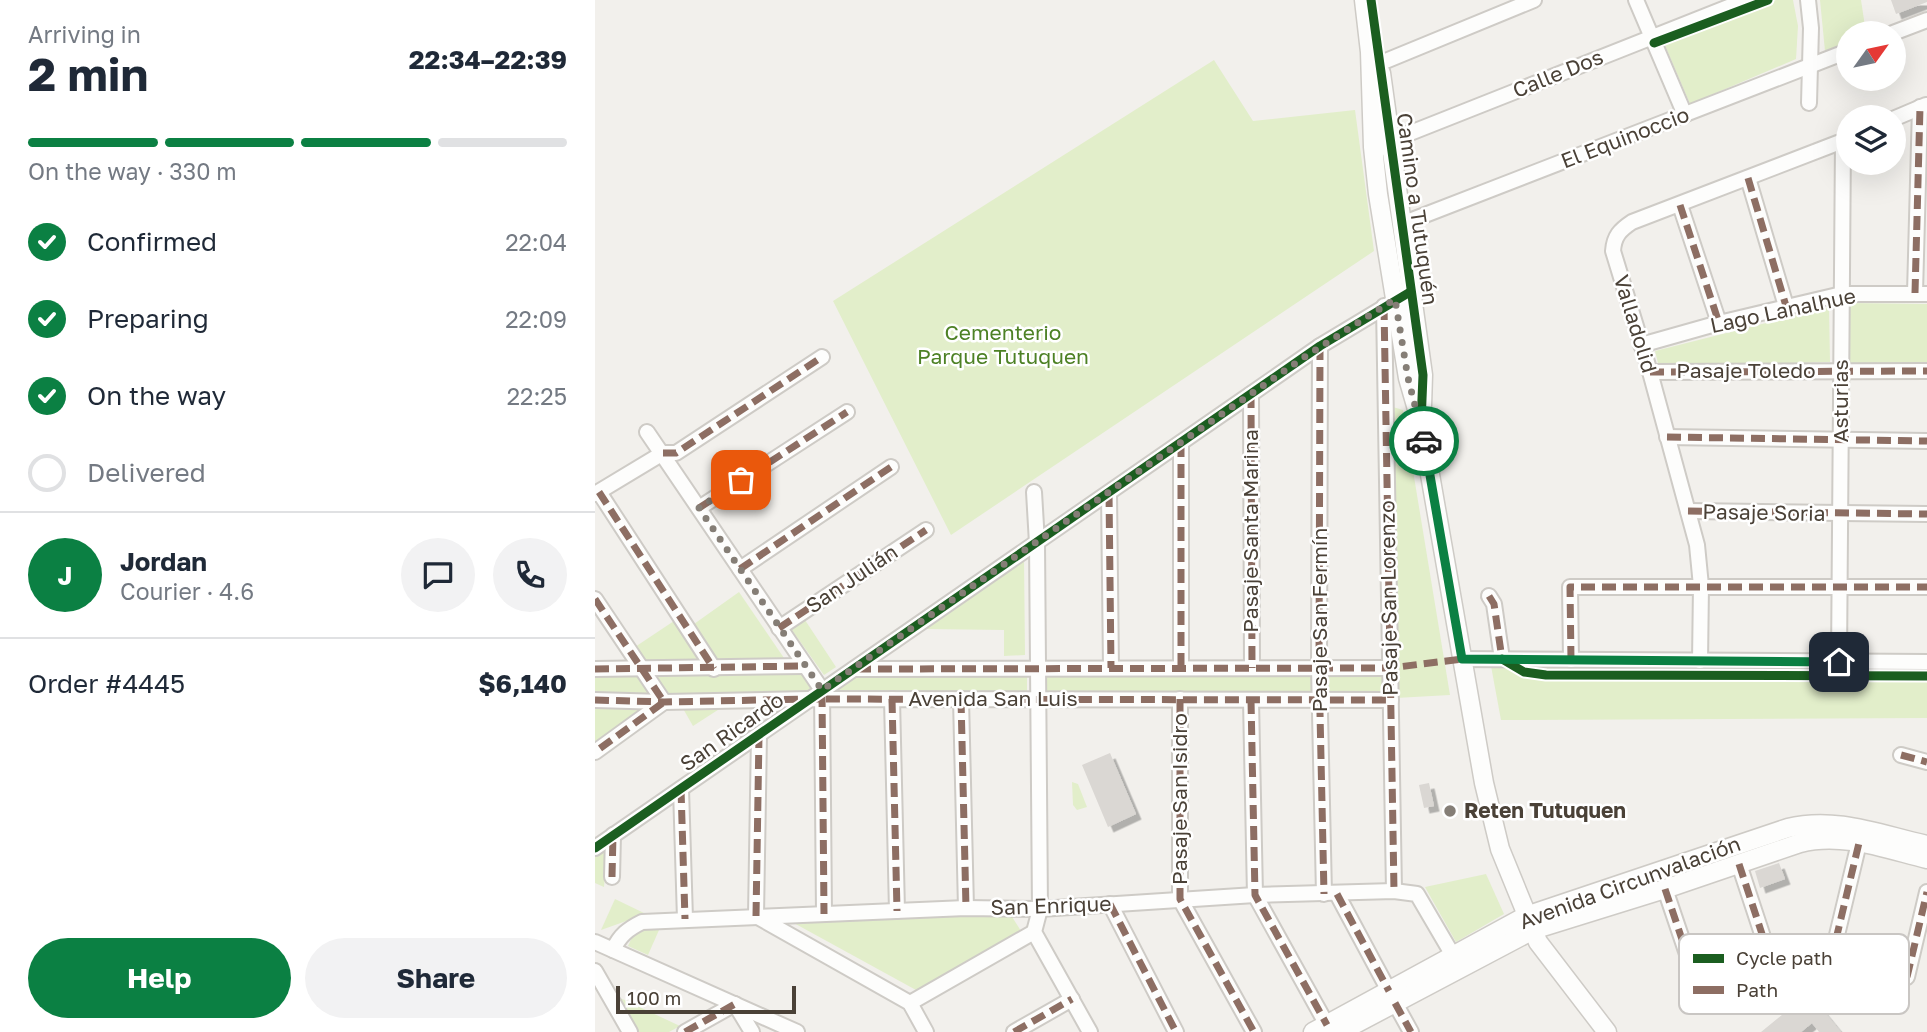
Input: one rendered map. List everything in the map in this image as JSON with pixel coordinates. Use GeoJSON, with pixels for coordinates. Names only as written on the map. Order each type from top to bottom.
{"type":"FeatureCollection","features":[{"type":"Feature","properties":{"kind":"street","name":"Camino a Tutuquén"},"geometry":{"type":"LineString","coordinates":[[1364,0],[1390,141],[1401,221],[1397,299]]}},
{"type":"Feature","properties":{"kind":"street","name":"Camino a Tutuquén"},"geometry":{"type":"LineString","coordinates":[[1371,0],[1375,66],[1373,156],[1378,194],[1408,378],[1421,423],[1484,783],[1500,849],[1529,923],[1545,951],[1607,1032]]}},
{"type":"Feature","properties":{"kind":"street"},"geometry":{"type":"LineString","coordinates":[[1375,66],[1534,0]]}},
{"type":"Feature","properties":{"kind":"street"},"geometry":{"type":"LineString","coordinates":[[1636,0],[1685,115]]}},
{"type":"Feature","properties":{"kind":"street","name":"Calle Dos"},"geometry":{"type":"LineString","coordinates":[[1373,156],[1390,141],[1746,0]]}},
{"type":"Feature","properties":{"kind":"street"},"geometry":{"type":"LineString","coordinates":[[1808,0],[1811,28],[1809,103]]}},
{"type":"Feature","properties":{"kind":"street"},"geometry":{"type":"LineString","coordinates":[[1906,28],[1927,20]]}},
{"type":"Feature","properties":{"kind":"street","name":"El Equinoccio"},"geometry":{"type":"LineString","coordinates":[[1401,221],[1412,220],[1836,56]]}},
{"type":"Feature","properties":{"kind":"street"},"geometry":{"type":"LineString","coordinates":[[1906,113],[1923,106],[1921,293]]}},
{"type":"Feature","properties":{"kind":"street","name":"Valladolid"},"geometry":{"type":"LineString","coordinates":[[1700,660],[1701,586],[1697,545],[1650,372],[1613,251],[1614,242],[1618,233],[1633,222],[1836,144]]}},
{"type":"Feature","properties":{"kind":"street","name":"Asturias"},"geometry":{"type":"LineString","coordinates":[[1839,662],[1845,175]]}},
{"type":"Feature","properties":{"kind":"street"},"geometry":{"type":"LineString","coordinates":[[1748,178],[1786,306]]}},
{"type":"Feature","properties":{"kind":"street"},"geometry":{"type":"LineString","coordinates":[[1378,194],[1398,198]]}},
{"type":"Feature","properties":{"kind":"street"},"geometry":{"type":"LineString","coordinates":[[1680,205],[1719,323]]}},
{"type":"Feature","properties":{"kind":"street","name":"Lago Lanalhue"},"geometry":{"type":"LineString","coordinates":[[1641,345],[1786,306],[1842,294],[1921,293]]}},
{"type":"Feature","properties":{"kind":"street","name":"San Ricardo"},"geometry":{"type":"LineString","coordinates":[[595,848],[1321,346],[1397,299]]}},
{"type":"Feature","properties":{"kind":"street","name":"Pasaje San Lorenzo"},"geometry":{"type":"LineString","coordinates":[[1394,891],[1390,668],[1397,299]]}},
{"type":"Feature","properties":{"kind":"street","name":"Pasaje San Fermín"},"geometry":{"type":"LineString","coordinates":[[1321,346],[1319,668],[1331,894]]}},
{"type":"Feature","properties":{"kind":"street"},"geometry":{"type":"LineString","coordinates":[[714,669],[597,493],[663,453],[676,453],[822,357]]}},
{"type":"Feature","properties":{"kind":"street","name":"Pasaje Toledo"},"geometry":{"type":"LineString","coordinates":[[1650,372],[1927,371]]}},
{"type":"Feature","properties":{"kind":"street","name":"Pasaje Santa Marina"},"geometry":{"type":"LineString","coordinates":[[1251,394],[1252,668]]}},
{"type":"Feature","properties":{"kind":"street"},"geometry":{"type":"LineString","coordinates":[[699,508],[847,412]]}},
{"type":"Feature","properties":{"kind":"street"},"geometry":{"type":"LineString","coordinates":[[647,432],[805,666],[818,696],[824,914]]}},
{"type":"Feature","properties":{"kind":"street"},"geometry":{"type":"LineString","coordinates":[[1667,437],[1927,441]]}},
{"type":"Feature","properties":{"kind":"street"},"geometry":{"type":"LineString","coordinates":[[1181,443],[1181,668]]}},
{"type":"Feature","properties":{"kind":"street"},"geometry":{"type":"LineString","coordinates":[[740,569],[891,467]]}},
{"type":"Feature","properties":{"kind":"street"},"geometry":{"type":"LineString","coordinates":[[1034,492],[1037,542],[1040,909],[1034,932],[1090,1032]]}},
{"type":"Feature","properties":{"kind":"street"},"geometry":{"type":"LineString","coordinates":[[1108,493],[1111,668]]}},
{"type":"Feature","properties":{"kind":"street","name":"Pasaje Soria"},"geometry":{"type":"LineString","coordinates":[[1688,511],[1927,514]]}},
{"type":"Feature","properties":{"kind":"street","name":"San Julián"},"geometry":{"type":"LineString","coordinates":[[779,628],[926,530]]}},
{"type":"Feature","properties":{"kind":"street"},"geometry":{"type":"LineString","coordinates":[[1571,660],[1570,587],[1927,587]]}},
{"type":"Feature","properties":{"kind":"street"},"geometry":{"type":"LineString","coordinates":[[1489,596],[1494,604],[1502,659]]}},
{"type":"Feature","properties":{"kind":"street"},"geometry":{"type":"LineString","coordinates":[[595,599],[664,702],[595,751]]}},
{"type":"Feature","properties":{"kind":"street"},"geometry":{"type":"LineString","coordinates":[[1462,659],[1927,662]]}},
{"type":"Feature","properties":{"kind":"street"},"geometry":{"type":"LineString","coordinates":[[595,669],[805,666]]}},
{"type":"Feature","properties":{"kind":"street","name":"Avenida San Luis"},"geometry":{"type":"LineString","coordinates":[[854,669],[1390,668]]}},
{"type":"Feature","properties":{"kind":"street","name":"Avenida San Luis"},"geometry":{"type":"LineString","coordinates":[[595,700],[664,702],[818,696],[892,699],[1391,700]]}},
{"type":"Feature","properties":{"kind":"street"},"geometry":{"type":"LineString","coordinates":[[892,699],[897,911]]}},
{"type":"Feature","properties":{"kind":"street"},"geometry":{"type":"LineString","coordinates":[[961,699],[966,908]]}},
{"type":"Feature","properties":{"kind":"street","name":"Pasaje San Isidro"},"geometry":{"type":"LineString","coordinates":[[1180,699],[1180,899]]}},
{"type":"Feature","properties":{"kind":"street"},"geometry":{"type":"LineString","coordinates":[[1251,700],[1255,895],[1327,1030]]}},
{"type":"Feature","properties":{"kind":"street"},"geometry":{"type":"LineString","coordinates":[[758,735],[756,916],[910,1003],[926,1032]]}},
{"type":"Feature","properties":{"kind":"street"},"geometry":{"type":"LineString","coordinates":[[1901,755],[1927,762]]}},
{"type":"Feature","properties":{"kind":"street"},"geometry":{"type":"LineString","coordinates":[[681,789],[685,919]]}},
{"type":"Feature","properties":{"kind":"street","name":"Avenida Circunvalación"},"geometry":{"type":"LineString","coordinates":[[1327,1030],[1529,923],[1734,845],[1788,828],[1827,823],[1927,845]]}},
{"type":"Feature","properties":{"kind":"street"},"geometry":{"type":"LineString","coordinates":[[612,877],[613,835]]}},
{"type":"Feature","properties":{"kind":"street","name":"Avenida Circunvalación"},"geometry":{"type":"LineString","coordinates":[[1529,923],[1665,889],[1821,839],[1846,840],[1927,859]]}},
{"type":"Feature","properties":{"kind":"street"},"geometry":{"type":"LineString","coordinates":[[1837,934],[1859,843]]}},
{"type":"Feature","properties":{"kind":"street"},"geometry":{"type":"LineString","coordinates":[[1734,845],[1762,934]]}},
{"type":"Feature","properties":{"kind":"street"},"geometry":{"type":"LineString","coordinates":[[1665,889],[1680,934]]}},
{"type":"Feature","properties":{"kind":"street","name":"San Enrique"},"geometry":{"type":"LineString","coordinates":[[613,950],[627,930],[642,922],[966,908],[1040,909],[1255,895],[1394,891],[1417,894],[1457,962]]}},
{"type":"Feature","properties":{"kind":"street"},"geometry":{"type":"LineString","coordinates":[[1909,966],[1927,892]]}},
{"type":"Feature","properties":{"kind":"street"},"geometry":{"type":"LineString","coordinates":[[1331,894],[1411,1032]]}},
{"type":"Feature","properties":{"kind":"street"},"geometry":{"type":"LineString","coordinates":[[1180,899],[1254,1032]]}},
{"type":"Feature","properties":{"kind":"street"},"geometry":{"type":"LineString","coordinates":[[1110,904],[1177,1032]]}},
{"type":"Feature","properties":{"kind":"street"},"geometry":{"type":"LineString","coordinates":[[910,1003],[1034,932]]}},
{"type":"Feature","properties":{"kind":"street"},"geometry":{"type":"LineString","coordinates":[[595,942],[797,1032]]}},
{"type":"Feature","properties":{"kind":"street"},"geometry":{"type":"LineString","coordinates":[[595,971],[630,1032]]}},
{"type":"Feature","properties":{"kind":"street"},"geometry":{"type":"LineString","coordinates":[[1014,1032],[1072,999]]}},
{"type":"Feature","properties":{"kind":"street"},"geometry":{"type":"LineString","coordinates":[[685,1032],[735,1004]]}},
{"type":"Feature","properties":{"kind":"street"},"geometry":{"type":"LineString","coordinates":[[735,1004],[752,1032]]}},
{"type":"Feature","properties":{"kind":"green space"},"geometry":{"type":"Polygon","coordinates":[[[1776,0],[1793,0],[1798,26],[1796,59],[1690,104],[1663,41],[1776,0]]]}},
{"type":"Feature","properties":{"kind":"green space"},"geometry":{"type":"Polygon","coordinates":[[[1820,0],[1861,0],[1864,21],[1836,21],[1836,47],[1825,51],[1820,0]]]}},
{"type":"Feature","properties":{"kind":"green space","name":"Cementerio Parque Tutuquen"},"geometry":{"type":"Polygon","coordinates":[[[1214,60],[1253,121],[1355,110],[1374,251],[951,535],[833,301],[1214,60]]]}},
{"type":"Feature","properties":{"kind":"green space"},"geometry":{"type":"Polygon","coordinates":[[[1846,303],[1927,304],[1927,364],[1847,363],[1846,303]]]}},
{"type":"Feature","properties":{"kind":"green space"},"geometry":{"type":"Polygon","coordinates":[[[1829,307],[1830,362],[1659,367],[1655,351],[1829,307]]]}},
{"type":"Feature","properties":{"kind":"green space"},"geometry":{"type":"Polygon","coordinates":[[[1393,407],[1403,410],[1450,695],[1396,698],[1393,407]]]}},
{"type":"Feature","properties":{"kind":"green space"},"geometry":{"type":"Polygon","coordinates":[[[1024,557],[1025,655],[1004,656],[1004,630],[925,629],[1024,557]]]}},
{"type":"Feature","properties":{"kind":"green space"},"geometry":{"type":"Polygon","coordinates":[[[739,592],[786,661],[719,663],[694,624],[739,592]]]}},
{"type":"Feature","properties":{"kind":"green space"},"geometry":{"type":"Polygon","coordinates":[[[803,617],[836,667],[824,675],[789,626],[803,617]]]}},
{"type":"Feature","properties":{"kind":"green space"},"geometry":{"type":"Polygon","coordinates":[[[674,621],[703,664],[643,661],[635,647],[674,621]]]}},
{"type":"Feature","properties":{"kind":"green space"},"geometry":{"type":"Polygon","coordinates":[[[1491,666],[1927,669],[1927,718],[1501,720],[1491,666]]]}},
{"type":"Feature","properties":{"kind":"green space"},"geometry":{"type":"Polygon","coordinates":[[[860,670],[1027,671],[1027,693],[830,693],[860,670]]]}},
{"type":"Feature","properties":{"kind":"green space"},"geometry":{"type":"Polygon","coordinates":[[[1325,670],[1383,670],[1383,691],[1325,691],[1325,670]]]}},
{"type":"Feature","properties":{"kind":"green space"},"geometry":{"type":"Polygon","coordinates":[[[1044,671],[1316,673],[1316,691],[1043,693],[1044,671]]]}},
{"type":"Feature","properties":{"kind":"green space"},"geometry":{"type":"Polygon","coordinates":[[[595,673],[641,674],[654,694],[595,694],[595,673]]]}},
{"type":"Feature","properties":{"kind":"green space"},"geometry":{"type":"Polygon","coordinates":[[[801,673],[812,688],[802,693],[665,696],[652,675],[801,673]]]}},
{"type":"Feature","properties":{"kind":"green space"},"geometry":{"type":"Polygon","coordinates":[[[595,704],[654,705],[595,747],[595,704]]]}},
{"type":"Feature","properties":{"kind":"green space"},"geometry":{"type":"Polygon","coordinates":[[[681,705],[724,706],[693,726],[681,705]]]}},
{"type":"Feature","properties":{"kind":"green space"},"geometry":{"type":"Polygon","coordinates":[[[1072,782],[1078,784],[1087,807],[1077,810],[1073,805],[1072,782]]]}},
{"type":"Feature","properties":{"kind":"green space"},"geometry":{"type":"Polygon","coordinates":[[[608,847],[604,887],[595,883],[595,857],[608,847]]]}},
{"type":"Feature","properties":{"kind":"green space"},"geometry":{"type":"Polygon","coordinates":[[[1486,874],[1504,914],[1456,942],[1425,887],[1486,874]]]}},
{"type":"Feature","properties":{"kind":"green space"},"geometry":{"type":"Polygon","coordinates":[[[615,899],[646,914],[601,930],[615,899]]]}},
{"type":"Feature","properties":{"kind":"green space"},"geometry":{"type":"Polygon","coordinates":[[[1009,912],[1021,931],[916,990],[792,922],[1009,912]]]}},
{"type":"Feature","properties":{"kind":"green space"},"geometry":{"type":"Polygon","coordinates":[[[644,929],[659,930],[648,955],[628,946],[633,935],[644,929]]]}},
{"type":"Feature","properties":{"kind":"green space"},"geometry":{"type":"Polygon","coordinates":[[[618,997],[680,1026],[669,1032],[639,1032],[618,997]]]}},
{"type":"Feature","properties":{"kind":"building"},"geometry":{"type":"Polygon","coordinates":[[[1891,0],[1927,0],[1927,2],[1896,14],[1891,0]]]}},
{"type":"Feature","properties":{"kind":"building"},"geometry":{"type":"Polygon","coordinates":[[[1110,753],[1136,814],[1108,827],[1082,765],[1110,753]]]}},
{"type":"Feature","properties":{"kind":"building"},"geometry":{"type":"Polygon","coordinates":[[[1429,783],[1434,806],[1424,808],[1419,785],[1429,783]]]}},
{"type":"Feature","properties":{"kind":"building"},"geometry":{"type":"Polygon","coordinates":[[[1779,863],[1785,879],[1760,888],[1755,871],[1779,863]]]}},
{"type":"Feature","properties":{"kind":"building"},"geometry":{"type":"Polygon","coordinates":[[[1783,1014],[1826,1014],[1841,1032],[1819,1032],[1812,1023],[1801,1032],[1761,1032],[1783,1014]]]}},
{"type":"Feature","properties":{"kind":"marked path"},"geometry":{"type":"LineString","coordinates":[[1915,293],[1920,107]]}},
{"type":"Feature","properties":{"kind":"marked path"},"geometry":{"type":"LineString","coordinates":[[1748,178],[1786,306]]}},
{"type":"Feature","properties":{"kind":"marked path"},"geometry":{"type":"LineString","coordinates":[[1680,205],[1719,323]]}},
{"type":"Feature","properties":{"kind":"marked path"},"geometry":{"type":"LineString","coordinates":[[1384,306],[1394,891]]}},
{"type":"Feature","properties":{"kind":"marked path"},"geometry":{"type":"LineString","coordinates":[[1320,346],[1319,668],[1324,894]]}},
{"type":"Feature","properties":{"kind":"marked path"},"geometry":{"type":"LineString","coordinates":[[663,453],[676,453],[822,357]]}},
{"type":"Feature","properties":{"kind":"marked path"},"geometry":{"type":"LineString","coordinates":[[1650,372],[1927,371]]}},
{"type":"Feature","properties":{"kind":"marked path"},"geometry":{"type":"LineString","coordinates":[[1251,394],[1252,668]]}},
{"type":"Feature","properties":{"kind":"marked path"},"geometry":{"type":"LineString","coordinates":[[699,508],[847,412]]}},
{"type":"Feature","properties":{"kind":"marked path"},"geometry":{"type":"LineString","coordinates":[[1667,437],[1927,441]]}},
{"type":"Feature","properties":{"kind":"marked path"},"geometry":{"type":"LineString","coordinates":[[1181,443],[1181,668]]}},
{"type":"Feature","properties":{"kind":"marked path"},"geometry":{"type":"LineString","coordinates":[[740,569],[891,467]]}},
{"type":"Feature","properties":{"kind":"marked path"},"geometry":{"type":"LineString","coordinates":[[599,492],[714,669]]}},
{"type":"Feature","properties":{"kind":"marked path"},"geometry":{"type":"LineString","coordinates":[[1109,493],[1111,668]]}},
{"type":"Feature","properties":{"kind":"marked path"},"geometry":{"type":"LineString","coordinates":[[1688,511],[1927,514]]}},
{"type":"Feature","properties":{"kind":"marked path"},"geometry":{"type":"LineString","coordinates":[[779,628],[926,530]]}},
{"type":"Feature","properties":{"kind":"marked path"},"geometry":{"type":"LineString","coordinates":[[1571,660],[1570,587],[1927,587]]}},
{"type":"Feature","properties":{"kind":"marked path"},"geometry":{"type":"LineString","coordinates":[[1489,596],[1494,604],[1502,659]]}},
{"type":"Feature","properties":{"kind":"marked path"},"geometry":{"type":"LineString","coordinates":[[595,599],[664,702],[595,752]]}},
{"type":"Feature","properties":{"kind":"marked path"},"geometry":{"type":"LineString","coordinates":[[857,669],[1390,668],[1462,659]]}},
{"type":"Feature","properties":{"kind":"marked path"},"geometry":{"type":"LineString","coordinates":[[595,669],[805,666]]}},
{"type":"Feature","properties":{"kind":"marked path"},"geometry":{"type":"LineString","coordinates":[[822,693],[824,914]]}},
{"type":"Feature","properties":{"kind":"marked path"},"geometry":{"type":"LineString","coordinates":[[892,699],[897,911]]}},
{"type":"Feature","properties":{"kind":"marked path"},"geometry":{"type":"LineString","coordinates":[[961,699],[966,908]]}},
{"type":"Feature","properties":{"kind":"marked path"},"geometry":{"type":"LineString","coordinates":[[1180,699],[1180,899],[1254,1032]]}},
{"type":"Feature","properties":{"kind":"marked path"},"geometry":{"type":"LineString","coordinates":[[595,700],[1391,700]]}},
{"type":"Feature","properties":{"kind":"marked path"},"geometry":{"type":"LineString","coordinates":[[1251,700],[1255,895],[1327,1025]]}},
{"type":"Feature","properties":{"kind":"marked path"},"geometry":{"type":"LineString","coordinates":[[756,916],[759,735]]}},
{"type":"Feature","properties":{"kind":"marked path"},"geometry":{"type":"LineString","coordinates":[[1901,755],[1927,762]]}},
{"type":"Feature","properties":{"kind":"marked path"},"geometry":{"type":"LineString","coordinates":[[681,789],[685,919]]}},
{"type":"Feature","properties":{"kind":"marked path"},"geometry":{"type":"LineString","coordinates":[[612,877],[613,835]]}},
{"type":"Feature","properties":{"kind":"marked path"},"geometry":{"type":"LineString","coordinates":[[1837,934],[1859,843]]}},
{"type":"Feature","properties":{"kind":"marked path"},"geometry":{"type":"LineString","coordinates":[[1739,864],[1762,934]]}},
{"type":"Feature","properties":{"kind":"marked path"},"geometry":{"type":"LineString","coordinates":[[1665,889],[1680,934]]}},
{"type":"Feature","properties":{"kind":"marked path"},"geometry":{"type":"LineString","coordinates":[[1909,968],[1927,892]]}},
{"type":"Feature","properties":{"kind":"marked path"},"geometry":{"type":"LineString","coordinates":[[1337,894],[1389,991]]}},
{"type":"Feature","properties":{"kind":"marked path"},"geometry":{"type":"LineString","coordinates":[[1110,904],[1176,1032]]}},
{"type":"Feature","properties":{"kind":"marked path"},"geometry":{"type":"LineString","coordinates":[[1014,1032],[1072,999]]}},
{"type":"Feature","properties":{"kind":"marked path"},"geometry":{"type":"LineString","coordinates":[[1395,1003],[1411,1032]]}},
{"type":"Feature","properties":{"kind":"marked path"},"geometry":{"type":"LineString","coordinates":[[685,1032],[735,1004]]}},
{"type":"Feature","properties":{"kind":"cycle path"},"geometry":{"type":"LineString","coordinates":[[1371,0],[1423,375],[1421,423]]}},
{"type":"Feature","properties":{"kind":"cycle path"},"geometry":{"type":"LineString","coordinates":[[1654,43],[1768,0]]}},
{"type":"Feature","properties":{"kind":"cycle path"},"geometry":{"type":"LineString","coordinates":[[595,848],[1320,346],[1410,292]]}},
{"type":"Feature","properties":{"kind":"cycle path"},"geometry":{"type":"LineString","coordinates":[[1502,659],[1524,672],[1546,675],[1927,676]]}},
{"type":"Feature","properties":{"kind":"way so far"},"geometry":{"type":"LineString","coordinates":[[741,480],[699,508],[822,690],[1303,358],[1395,299],[1408,378],[1424,441]]}},
{"type":"Feature","properties":{"kind":"place","name":"Reten Tutuquen"},"geometry":{"type":"Point","coordinates":[1450,811]}},
{"type":"Feature","properties":{"kind":"route"},"geometry":{"type":"LineString","coordinates":[[1424,441],[1462,659],[1839,662]]}}]}
